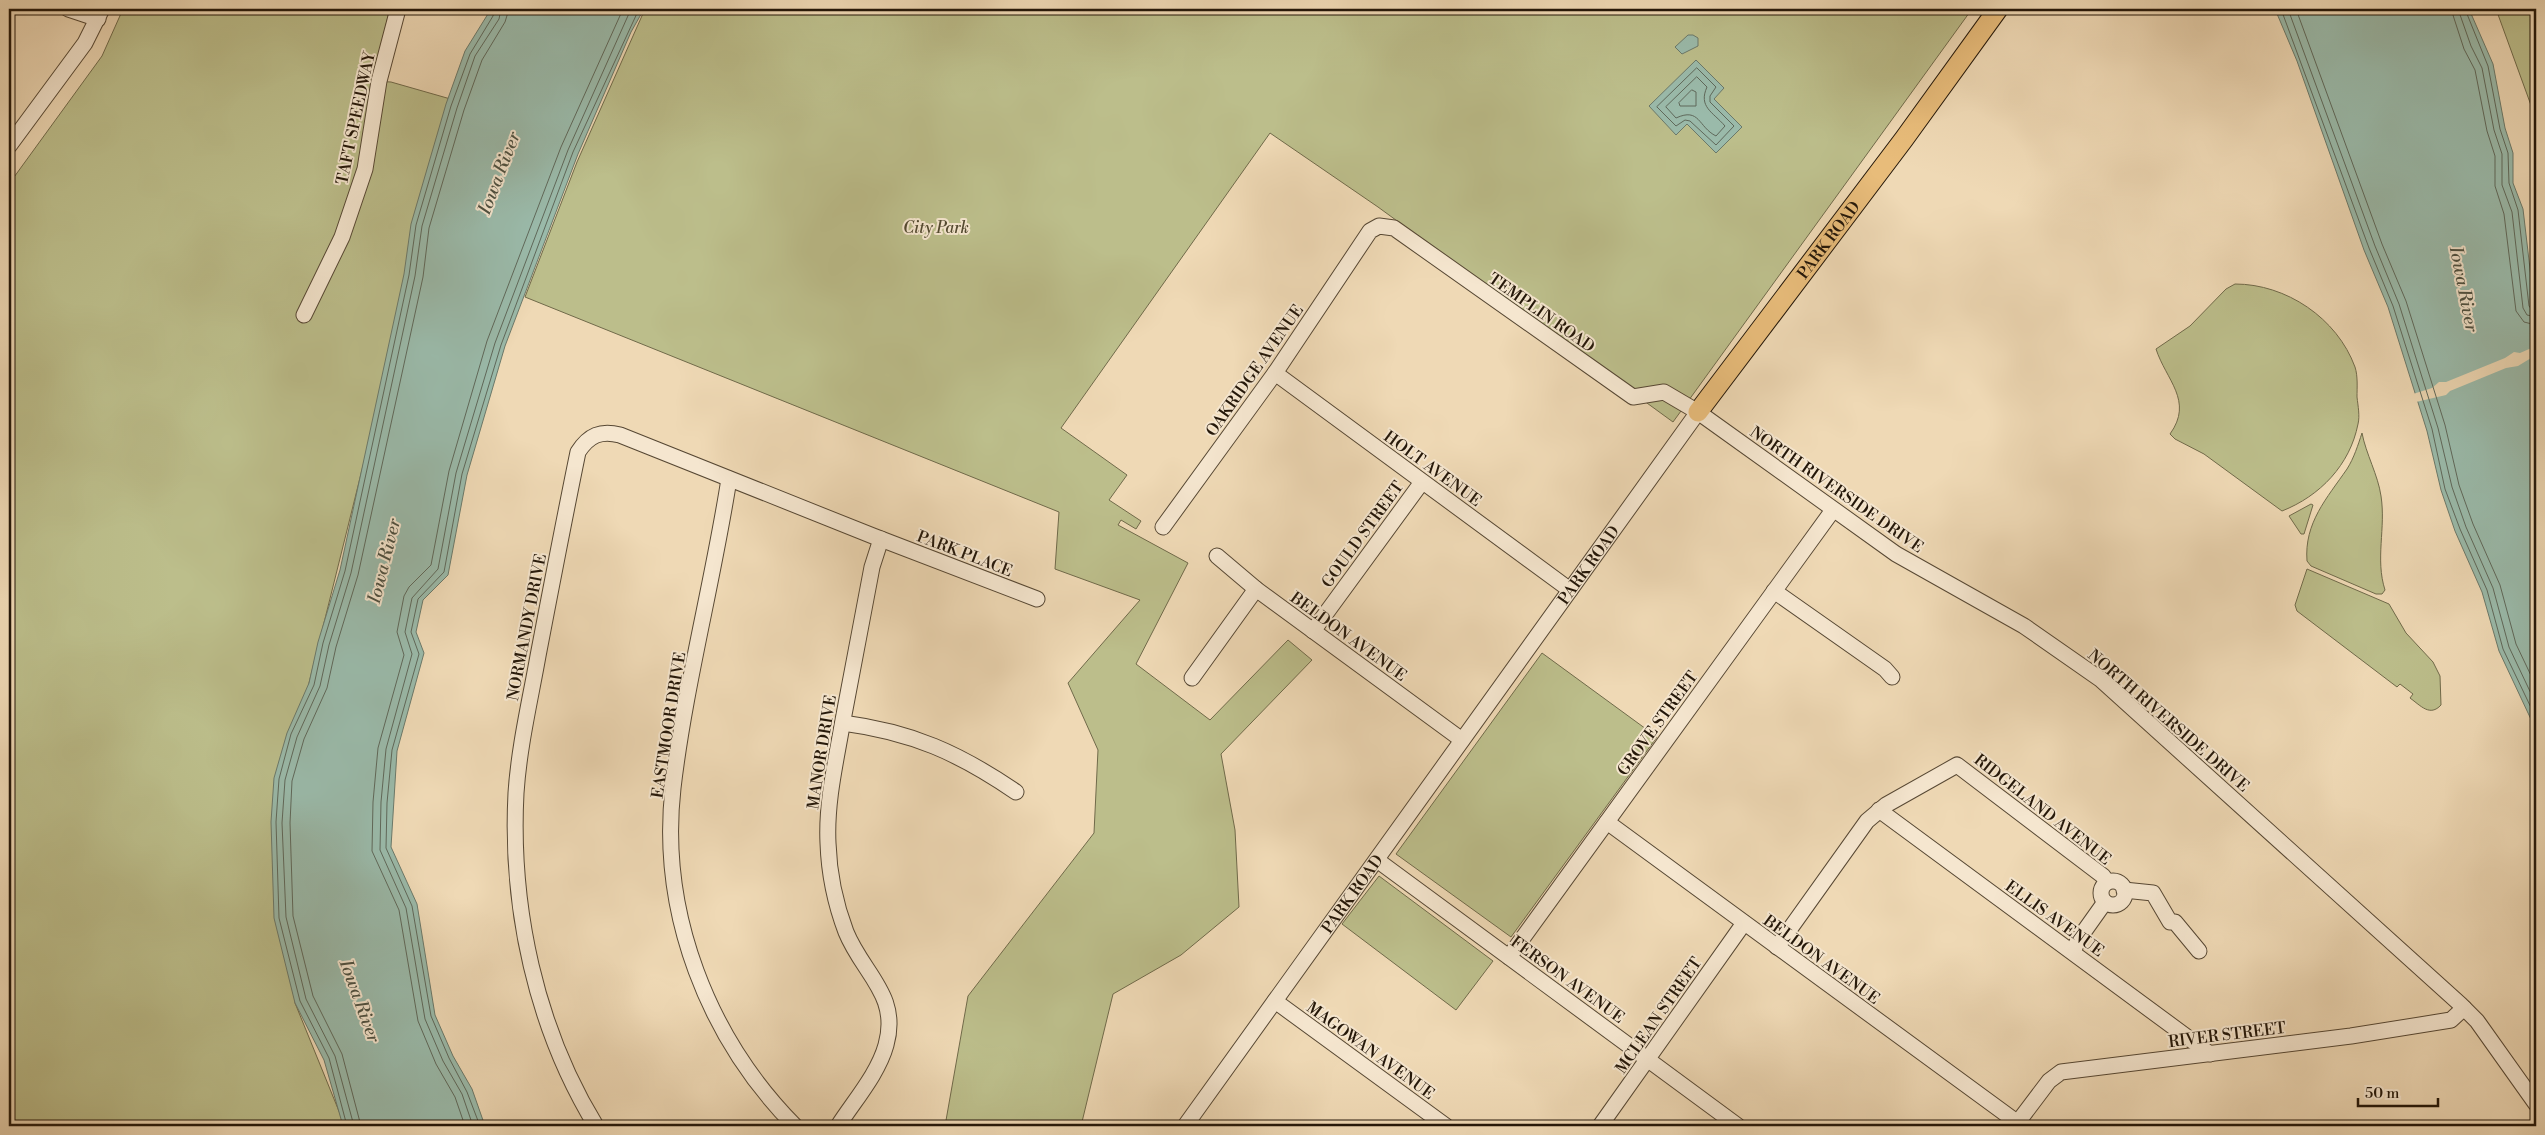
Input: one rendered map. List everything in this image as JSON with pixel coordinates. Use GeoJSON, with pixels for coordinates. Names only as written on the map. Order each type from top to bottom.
{"type":"FeatureCollection","features":[{"type":"Feature","properties":{"kind":"main road","name":"PARK ROAD"},"geometry":{"type":"LineString","coordinates":[[1698,412],[1904,139],[1998,9]]}},
{"type":"Feature","properties":{"kind":"street"},"geometry":{"type":"LineString","coordinates":[[9,146],[73,61],[100,14],[68,9]]}},
{"type":"Feature","properties":{"kind":"street","name":"TAFT SPEEDWAY"},"geometry":{"type":"LineString","coordinates":[[304,315],[342,236],[365,169],[379,81],[398,9]]}},
{"type":"Feature","properties":{"kind":"street","name":"TEMPLIN ROAD"},"geometry":{"type":"LineString","coordinates":[[1370,230],[1379,226],[1394,228],[1634,397],[1664,392],[1698,412]]}},
{"type":"Feature","properties":{"kind":"street","name":"OAKRIDGE AVENUE"},"geometry":{"type":"LineString","coordinates":[[1163,527],[1275,373],[1370,230]]}},
{"type":"Feature","properties":{"kind":"street","name":"HOLT AVENUE"},"geometry":{"type":"LineString","coordinates":[[1275,373],[1570,590]]}},
{"type":"Feature","properties":{"kind":"street","name":"NORTH RIVERSIDE DRIVE"},"geometry":{"type":"LineString","coordinates":[[1698,412],[1896,554],[2024,626],[2100,679],[2464,1008],[2496,1045],[2536,1104]]}},
{"type":"Feature","properties":{"kind":"street","name":"PARK ROAD"},"geometry":{"type":"LineString","coordinates":[[1185,1126],[1698,412]]}},
{"type":"Feature","properties":{"kind":"street","name":"NORMANDY DRIVE"},"geometry":{"type":"LineString","coordinates":[[596,1126],[572,1081],[544,1011],[530,964],[516,869],[516,793],[520,756],[578,452],[585,442],[599,433],[620,434],[881,539]]}},
{"type":"Feature","properties":{"kind":"street","name":"EASTMOOR DRIVE"},"geometry":{"type":"LineString","coordinates":[[729,479],[673,790],[672,846],[675,884],[694,967],[716,1019],[745,1068],[762,1091],[795,1126]]}},
{"type":"Feature","properties":{"kind":"street","name":"GOULD STREET"},"geometry":{"type":"LineString","coordinates":[[1313,631],[1422,482]]}},
{"type":"Feature","properties":{"kind":"street","name":"GROVE STREET"},"geometry":{"type":"LineString","coordinates":[[1509,957],[1833,510]]}},
{"type":"Feature","properties":{"kind":"street","name":"PARK PLACE"},"geometry":{"type":"LineString","coordinates":[[881,539],[1038,599]]}},
{"type":"Feature","properties":{"kind":"street","name":"MANOR DRIVE"},"geometry":{"type":"LineString","coordinates":[[838,1126],[880,1062],[886,1046],[890,1021],[883,992],[865,968],[846,933],[835,898],[830,876],[828,810],[872,567],[881,539]]}},
{"type":"Feature","properties":{"kind":"street","name":"BELDON AVENUE"},"geometry":{"type":"LineString","coordinates":[[1217,556],[1256,589],[1462,740]]}},
{"type":"Feature","properties":{"kind":"street"},"geometry":{"type":"LineString","coordinates":[[1192,678],[1256,589]]}},
{"type":"Feature","properties":{"kind":"street"},"geometry":{"type":"LineString","coordinates":[[1774,591],[1885,669],[1892,677]]}},
{"type":"Feature","properties":{"kind":"street"},"geometry":{"type":"LineString","coordinates":[[843,723],[903,733],[932,743],[966,760],[1016,792]]}},
{"type":"Feature","properties":{"kind":"street","name":"RIDGELAND AVENUE"},"geometry":{"type":"LineString","coordinates":[[1879,810],[1956,765],[2052,836],[2107,882],[2119,882],[2124,890],[2153,893],[2170,922],[2175,922],[2199,951]]}},
{"type":"Feature","properties":{"kind":"street"},"geometry":{"type":"LineString","coordinates":[[1776,947],[1867,821],[1879,810]]}},
{"type":"Feature","properties":{"kind":"street","name":"ELLIS AVENUE"},"geometry":{"type":"LineString","coordinates":[[1879,810],[2210,1054]]}},
{"type":"Feature","properties":{"kind":"street","name":"BELDON AVENUE"},"geometry":{"type":"LineString","coordinates":[[1607,822],[2016,1124]]}},
{"type":"Feature","properties":{"kind":"street","name":"FERSON AVENUE"},"geometry":{"type":"LineString","coordinates":[[1377,860],[1738,1126]]}},
{"type":"Feature","properties":{"kind":"street","name":"RIDGELAND AVENUE"},"geometry":{"type":"LineString","coordinates":[[2105,902],[2100,892],[2107,882]]}},
{"type":"Feature","properties":{"kind":"street"},"geometry":{"type":"LineString","coordinates":[[2072,952],[2078,940],[2105,902],[2112,905],[2119,903],[2124,897],[2124,890]]}},
{"type":"Feature","properties":{"kind":"street","name":"MCLEAN STREET"},"geometry":{"type":"LineString","coordinates":[[1600,1126],[1744,923]]}},
{"type":"Feature","properties":{"kind":"street","name":"MAGOWAN AVENUE"},"geometry":{"type":"LineString","coordinates":[[1275,1001],[1446,1126]]}},
{"type":"Feature","properties":{"kind":"street","name":"RIVER STREET"},"geometry":{"type":"LineString","coordinates":[[2016,1124],[2049,1081],[2061,1072],[2351,1036],[2451,1020],[2464,1008]]}},
{"type":"Feature","properties":{"kind":"green space"},"geometry":{"type":"Polygon","coordinates":[[[123,9],[390,9],[372,81],[391,82],[454,100],[309,683],[295,1003],[345,1126],[9,1126],[9,184],[102,56],[123,9]]]}},
{"type":"Feature","properties":{"kind":"green space","name":"City Park"},"geometry":{"type":"Polygon","coordinates":[[[645,9],[1972,9],[1673,422],[1378,207],[1270,133],[1061,428],[1127,475],[1109,500],[1141,521],[1136,529],[1121,520],[1118,525],[1188,563],[1136,664],[1210,720],[1288,640],[1312,660],[1221,754],[1235,830],[1239,907],[1181,955],[1113,994],[1081,1126],[945,1126],[968,996],[1094,833],[1098,750],[1068,683],[1140,600],[1055,569],[1059,512],[525,297],[577,162],[645,9]]]}},
{"type":"Feature","properties":{"kind":"green space"},"geometry":{"type":"Polygon","coordinates":[[[2496,9],[2536,9],[2536,119],[2496,9]]]}},
{"type":"Feature","properties":{"kind":"green space"},"geometry":{"type":"Polygon","coordinates":[[[2235,284],[2273,290],[2291,297],[2307,307],[2323,319],[2336,333],[2347,349],[2356,371],[2359,421],[2348,453],[2340,466],[2321,488],[2296,505],[2282,511],[2204,454],[2175,439],[2170,434],[2177,422],[2179,401],[2156,349],[2190,326],[2226,289],[2235,284]]]}},
{"type":"Feature","properties":{"kind":"green space"},"geometry":{"type":"Polygon","coordinates":[[[2362,433],[2381,496],[2381,567],[2385,590],[2382,594],[2376,594],[2311,566],[2307,561],[2307,547],[2313,523],[2318,512],[2349,465],[2362,433]]]}},
{"type":"Feature","properties":{"kind":"green space"},"geometry":{"type":"Polygon","coordinates":[[[2311,504],[2313,505],[2304,534],[2301,534],[2289,516],[2311,504]]]}},
{"type":"Feature","properties":{"kind":"green space"},"geometry":{"type":"Polygon","coordinates":[[[2307,569],[2389,604],[2406,633],[2433,662],[2440,676],[2441,705],[2433,710],[2422,707],[2410,698],[2413,694],[2400,684],[2397,687],[2297,611],[2295,605],[2307,569]]]}},
{"type":"Feature","properties":{"kind":"green space"},"geometry":{"type":"Polygon","coordinates":[[[1542,653],[1657,737],[1511,937],[1396,854],[1542,653]]]}},
{"type":"Feature","properties":{"kind":"green space"},"geometry":{"type":"Polygon","coordinates":[[[1379,876],[1493,961],[1456,1010],[1342,924],[1379,876]]]}},
{"type":"Feature","properties":{"kind":"water","name":"Iowa River"},"geometry":{"type":"Polygon","coordinates":[[[491,9],[644,9],[631,32],[578,154],[505,346],[467,475],[448,575],[423,600],[416,632],[424,653],[397,751],[391,847],[417,904],[435,1015],[453,1056],[472,1089],[485,1126],[343,1126],[324,1060],[295,1003],[274,918],[271,822],[274,778],[287,733],[309,683],[318,642],[340,570],[404,274],[411,224],[446,104],[465,51],[491,9]]]}},
{"type":"Feature","properties":{"kind":"water","name":"Iowa River"},"geometry":{"type":"Polygon","coordinates":[[[2275,9],[2469,9],[2493,64],[2505,128],[2513,153],[2513,183],[2523,209],[2536,320],[2536,730],[2499,651],[2482,592],[2455,531],[2441,490],[2427,431],[2388,307],[2364,250],[2297,61],[2275,9]]]}},
{"type":"Feature","properties":{"kind":"water"},"geometry":{"type":"Polygon","coordinates":[[[1688,35],[1698,38],[1698,46],[1682,54],[1675,47],[1688,35]]]}},
{"type":"Feature","properties":{"kind":"water"},"geometry":{"type":"Polygon","coordinates":[[[1696,60],[1724,88],[1714,99],[1742,127],[1716,153],[1687,124],[1676,135],[1649,106],[1696,60]]]}},
{"type":"Feature","properties":{"kind":"pier"},"geometry":{"type":"Polygon","coordinates":[[[2536,346],[2536,355],[2518,366],[2506,368],[2450,391],[2446,395],[2416,402],[2413,394],[2432,388],[2439,382],[2446,382],[2505,358],[2514,352],[2520,353],[2536,346]]]}}]}
